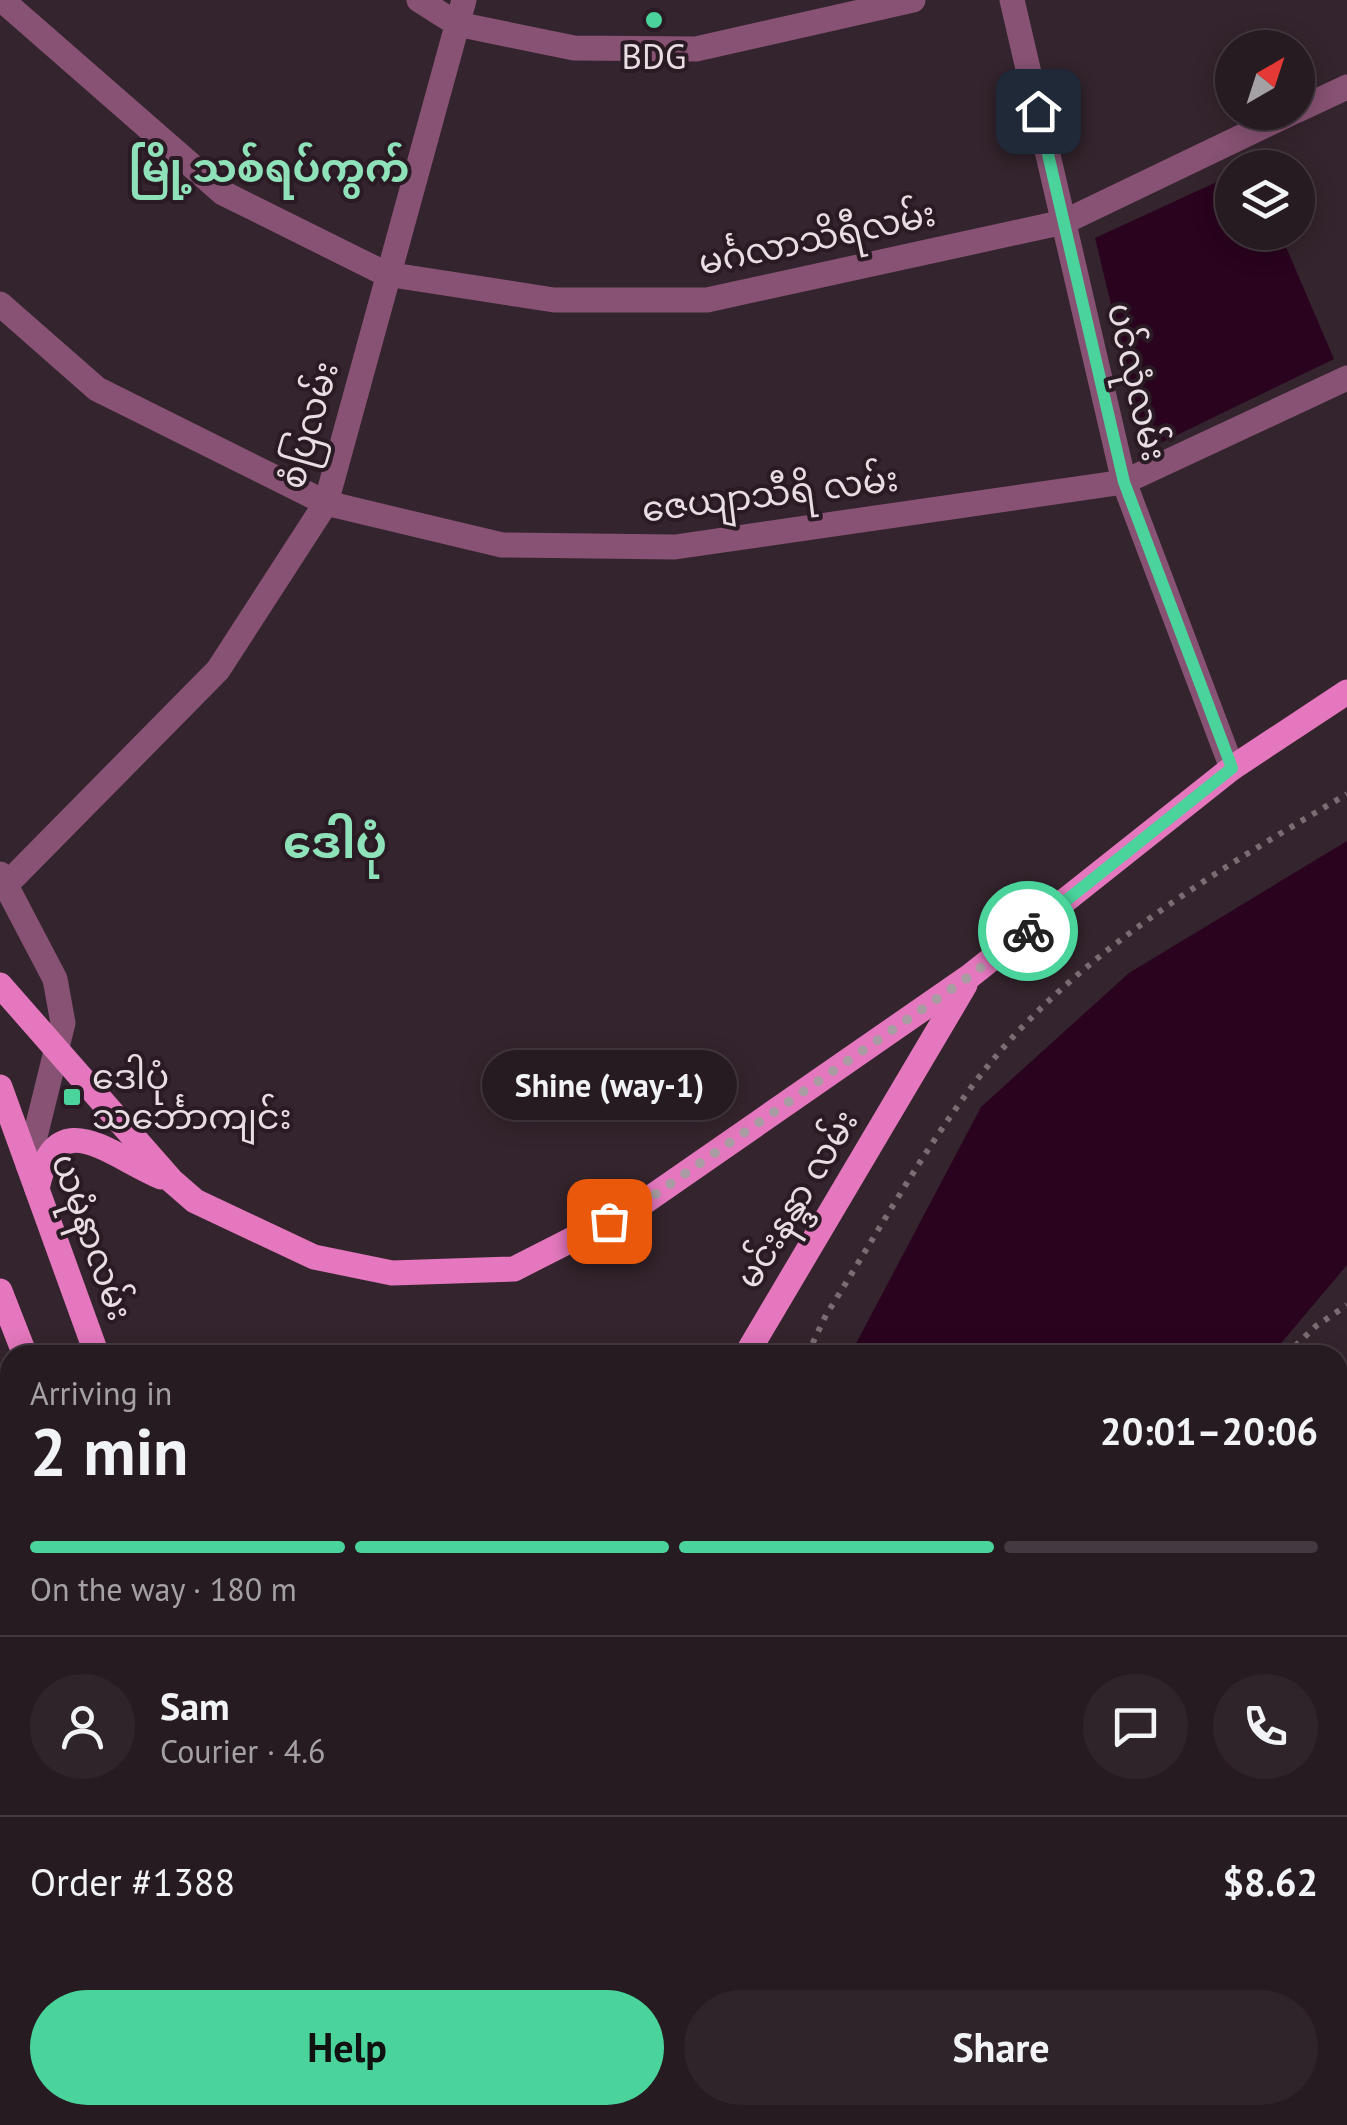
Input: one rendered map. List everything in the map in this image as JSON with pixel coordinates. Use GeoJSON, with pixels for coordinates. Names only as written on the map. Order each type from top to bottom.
{"type":"FeatureCollection","features":[{"type":"Feature","properties":{"kind":"main road"},"geometry":{"type":"LineString","coordinates":[[0,986],[172,1181],[195,1201],[314,1256],[392,1273],[514,1269],[640,1205],[970,976],[1232,768],[1347,692]]}},
{"type":"Feature","properties":{"kind":"main road","name":"မင်းနန္ဒာ လမ်း"},"geometry":{"type":"LineString","coordinates":[[752,1345],[970,976]]}},
{"type":"Feature","properties":{"kind":"main road","name":"ယမုံနာလမ်း"},"geometry":{"type":"LineString","coordinates":[[0,1087],[93,1345]]}},
{"type":"Feature","properties":{"kind":"main road"},"geometry":{"type":"LineString","coordinates":[[33,1177],[56,1144],[72,1138],[95,1144],[172,1181]]}},
{"type":"Feature","properties":{"kind":"main road"},"geometry":{"type":"LineString","coordinates":[[0,1292],[21,1345]]}},
{"type":"Feature","properties":{"kind":"street","name":"မင်္ဂလာသိရီလမ်း"},"geometry":{"type":"LineString","coordinates":[[2,0],[222,192],[386,274],[554,300],[707,300],[1064,222],[1255,130]]}},
{"type":"Feature","properties":{"kind":"street"},"geometry":{"type":"LineString","coordinates":[[419,0],[574,48],[696,49],[913,0]]}},
{"type":"Feature","properties":{"kind":"street","name":"ပင်လုံလမ်း"},"geometry":{"type":"LineString","coordinates":[[1012,0],[1124,482],[1232,768]]}},
{"type":"Feature","properties":{"kind":"street","name":"စံပြလမ်း"},"geometry":{"type":"LineString","coordinates":[[3,880],[218,670],[326,503],[460,12]]}},
{"type":"Feature","properties":{"kind":"street","name":"မင်္ဂလာသိရီလမ်း"},"geometry":{"type":"LineString","coordinates":[[1315,101],[1347,86]]}},
{"type":"Feature","properties":{"kind":"street","name":"ဇေယျာသီရိ လမ်း"},"geometry":{"type":"LineString","coordinates":[[0,304],[98,389],[326,503],[502,545],[675,547],[1124,482],[1347,378]]}},
{"type":"Feature","properties":{"kind":"street"},"geometry":{"type":"LineString","coordinates":[[3,880],[56,979],[63,1023],[33,1177]]}},
{"type":"Feature","properties":{"kind":"path"},"geometry":{"type":"LineString","coordinates":[[812,1345],[826,1315],[974,1084],[1051,1000],[1191,886],[1347,794]]}},
{"type":"Feature","properties":{"kind":"path"},"geometry":{"type":"LineString","coordinates":[[1296,1345],[1316,1326],[1347,1306]]}},
{"type":"Feature","properties":{"kind":"shaded area"},"geometry":{"type":"Polygon","coordinates":[[[1215,183],[1215,250],[1287,250],[1334,359],[1146,450],[1095,238],[1215,183]]]}},
{"type":"Feature","properties":{"kind":"shaded area"},"geometry":{"type":"Polygon","coordinates":[[[1347,841],[1347,1265],[1279,1345],[855,1345],[981,1107],[1129,973],[1347,841]]]}},
{"type":"Feature","properties":{"kind":"way so far"},"geometry":{"type":"LineString","coordinates":[[609,1221],[640,1205],[970,976],[1028,931]]}},
{"type":"Feature","properties":{"kind":"place","name":"BDG"},"geometry":{"type":"Point","coordinates":[654,20]}},
{"type":"Feature","properties":{"kind":"place","name":"ဒေါပုံ သင်္ဘောကျင်း"},"geometry":{"type":"Point","coordinates":[72,1097]}},
{"type":"Feature","properties":{"kind":"place","name":"Shine (way-1)"},"geometry":{"type":"Point","coordinates":[609,1221]}},
{"type":"Feature","properties":{"kind":"district","name":"မြို့သစ်ရပ်ကွက်"},"geometry":{"type":"Point","coordinates":[269,168]}},
{"type":"Feature","properties":{"kind":"district","name":"ဒေါပုံ"},"geometry":{"type":"Point","coordinates":[335,842]}},
{"type":"Feature","properties":{"kind":"route"},"geometry":{"type":"LineString","coordinates":[[1028,931],[1232,768],[1124,482],[1038,111]]}}]}
